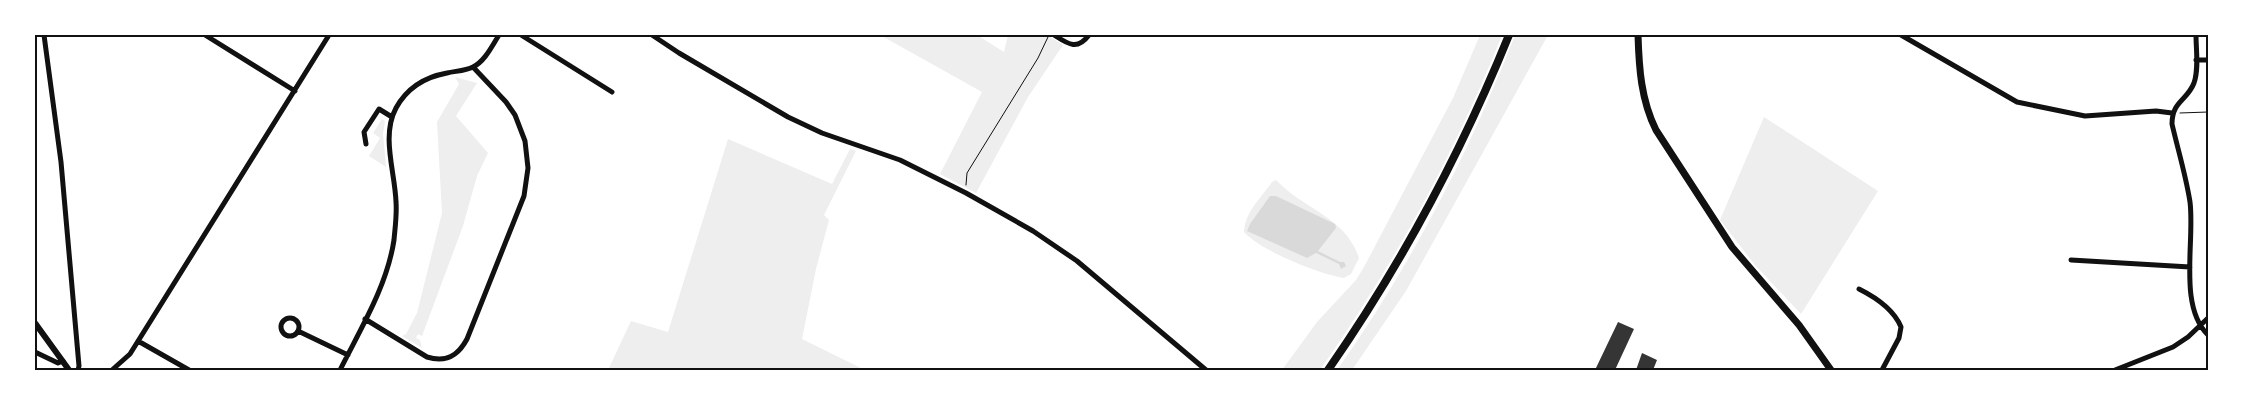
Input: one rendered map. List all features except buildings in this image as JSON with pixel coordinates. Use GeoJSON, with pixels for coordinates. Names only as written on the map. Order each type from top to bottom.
{"type":"FeatureCollection","features":[{"type":"Feature","properties":{"kind":"main road"},"geometry":{"type":"LineString","coordinates":[[1328,370],[1372,305],[1421,222],[1470,125],[1509,35]]}},
{"type":"Feature","properties":{"kind":"main road"},"geometry":{"type":"LineString","coordinates":[[1638,35],[1642,90],[1648,114],[1656,130],[1732,247],[1799,325],[1831,370]]}},
{"type":"Feature","properties":{"kind":"street"},"geometry":{"type":"LineString","coordinates":[[44,35],[61,162],[78,370]]}},
{"type":"Feature","properties":{"kind":"street"},"geometry":{"type":"LineString","coordinates":[[205,35],[295,91]]}},
{"type":"Feature","properties":{"kind":"street"},"geometry":{"type":"LineString","coordinates":[[340,370],[386,273],[394,241],[396,202],[389,136],[392,117],[402,99],[419,82],[432,76],[473,67],[487,54],[499,35]]}},
{"type":"Feature","properties":{"kind":"street"},"geometry":{"type":"LineString","coordinates":[[521,35],[612,92]]}},
{"type":"Feature","properties":{"kind":"street"},"geometry":{"type":"LineString","coordinates":[[652,35],[678,53],[788,117],[822,133],[900,160],[966,193],[1033,231],[1066,254],[1206,370]]}},
{"type":"Feature","properties":{"kind":"street"},"geometry":{"type":"LineString","coordinates":[[1054,35],[1076,46],[1083,43],[1088,35]]}},
{"type":"Feature","properties":{"kind":"street"},"geometry":{"type":"LineString","coordinates":[[1901,35],[2017,102],[2085,116],[2156,111],[2172,113]]}},
{"type":"Feature","properties":{"kind":"street"},"geometry":{"type":"LineString","coordinates":[[2196,35],[2194,83],[2187,94],[2176,105],[2172,113],[2172,124],[2189,201],[2190,267],[2193,305],[2199,327],[2208,335]]}},
{"type":"Feature","properties":{"kind":"street"},"geometry":{"type":"LineString","coordinates":[[112,370],[123,362],[138,341],[295,91],[326,36]]}},
{"type":"Feature","properties":{"kind":"street"},"geometry":{"type":"LineString","coordinates":[[2196,60],[2208,60]]}},
{"type":"Feature","properties":{"kind":"street"},"geometry":{"type":"LineString","coordinates":[[365,319],[427,357],[436,360],[446,359],[455,355],[467,339],[524,196],[528,168],[525,140],[515,115],[506,102],[473,67]]}},
{"type":"Feature","properties":{"kind":"street"},"geometry":{"type":"LineString","coordinates":[[366,144],[364,132],[378,109],[392,117]]}},
{"type":"Feature","properties":{"kind":"street"},"geometry":{"type":"LineString","coordinates":[[2071,260],[2129,265],[2190,267]]}},
{"type":"Feature","properties":{"kind":"street"},"geometry":{"type":"LineString","coordinates":[[1859,289],[1868,293],[1892,312],[1898,319],[1901,327],[1899,338],[1882,370]]}},
{"type":"Feature","properties":{"kind":"street"},"geometry":{"type":"LineString","coordinates":[[2115,370],[2174,347],[2208,318]]}},
{"type":"Feature","properties":{"kind":"street"},"geometry":{"type":"LineString","coordinates":[[35,323],[69,370]]}},
{"type":"Feature","properties":{"kind":"street"},"geometry":{"type":"LineString","coordinates":[[298,331],[348,355]]}},
{"type":"Feature","properties":{"kind":"street"},"geometry":{"type":"LineString","coordinates":[[138,341],[188,370]]}},
{"type":"Feature","properties":{"kind":"street"},"geometry":{"type":"LineString","coordinates":[[35,352],[58,363],[63,361]]}},
{"type":"Feature","properties":{"kind":"path"},"geometry":{"type":"LineString","coordinates":[[966,193],[967,173],[1010,100],[1038,58],[1049,35]]}},
{"type":"Feature","properties":{"kind":"path"},"geometry":{"type":"LineString","coordinates":[[2172,113],[2208,112]]}},
{"type":"Feature","properties":{"kind":"shaded area"},"geometry":{"type":"Polygon","coordinates":[[[880,35],[980,35],[980,37],[1004,52],[1008,35],[1047,35],[1063,45],[1028,97],[976,193],[940,174],[982,92],[880,35]]]}},
{"type":"Feature","properties":{"kind":"shaded area"},"geometry":{"type":"Polygon","coordinates":[[[1480,35],[1502,35],[1484,79],[1443,165],[1421,208],[1373,290],[1320,370],[1282,370],[1317,322],[1356,280],[1364,267],[1453,98],[1480,35]]]}},
{"type":"Feature","properties":{"kind":"shaded area"},"geometry":{"type":"Polygon","coordinates":[[[1515,35],[1548,35],[1406,291],[1352,370],[1337,370],[1389,291],[1436,208],[1478,123],[1515,35]]]}},
{"type":"Feature","properties":{"kind":"shaded area"},"geometry":{"type":"Polygon","coordinates":[[[455,77],[477,83],[456,116],[488,153],[477,176],[463,226],[422,336],[418,334],[416,338],[420,340],[422,348],[402,336],[406,334],[417,313],[442,213],[437,122],[459,84],[455,77]]]}},
{"type":"Feature","properties":{"kind":"shaded area"},"geometry":{"type":"Polygon","coordinates":[[[1764,117],[1878,191],[1801,314],[1755,265],[1720,220],[1764,117]]]}},
{"type":"Feature","properties":{"kind":"shaded area"},"geometry":{"type":"Polygon","coordinates":[[[382,119],[385,121],[383,134],[386,167],[369,156],[380,138],[373,133],[382,119]]]}},
{"type":"Feature","properties":{"kind":"shaded area"},"geometry":{"type":"Polygon","coordinates":[[[728,139],[832,184],[850,149],[856,151],[824,215],[829,220],[816,269],[802,339],[865,370],[608,370],[631,321],[668,332],[728,139]]]}},
{"type":"Feature","properties":{"kind":"shaded area"},"geometry":{"type":"Polygon","coordinates":[[[1276,180],[1299,199],[1334,223],[1353,244],[1359,258],[1351,274],[1344,278],[1306,267],[1263,247],[1244,232],[1247,218],[1254,205],[1272,182],[1276,180]]]}},
{"type":"Feature","properties":{"kind":"shaded area"},"geometry":{"type":"Polygon","coordinates":[[[1270,196],[1276,196],[1335,224],[1336,228],[1318,251],[1340,262],[1344,262],[1346,266],[1341,269],[1339,264],[1316,253],[1307,258],[1247,231],[1270,196]]]}}]}
